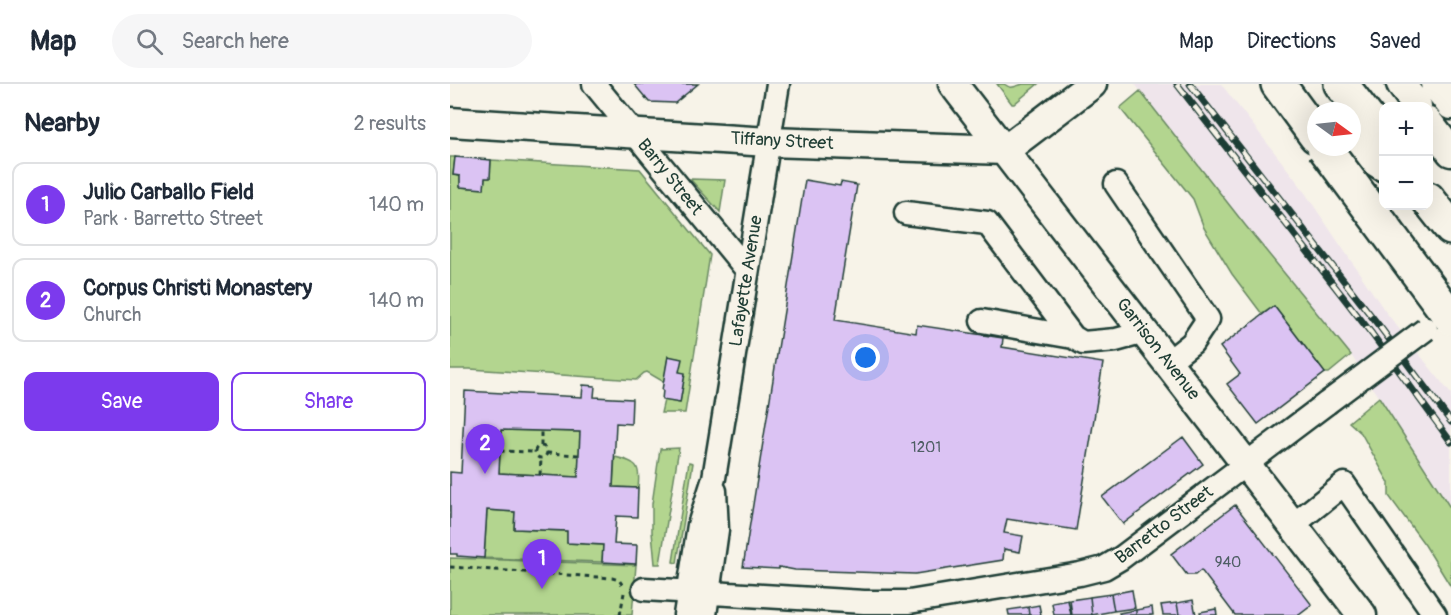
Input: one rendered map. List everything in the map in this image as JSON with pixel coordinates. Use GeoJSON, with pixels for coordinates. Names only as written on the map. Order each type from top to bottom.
{"type":"FeatureCollection","features":[{"type":"Feature","properties":{"kind":"highway"},"geometry":{"type":"LineString","coordinates":[[1278,84],[1307,124]]}},
{"type":"Feature","properties":{"kind":"highway"},"geometry":{"type":"LineString","coordinates":[[1341,84],[1379,135]]}},
{"type":"Feature","properties":{"kind":"highway"},"geometry":{"type":"LineString","coordinates":[[1330,156],[1438,324]]}},
{"type":"Feature","properties":{"kind":"highway"},"geometry":{"type":"LineString","coordinates":[[1433,206],[1451,230]]}},
{"type":"Feature","properties":{"kind":"main road","name":"Garrison Avenue"},"geometry":{"type":"LineString","coordinates":[[953,84],[1362,615]]}},
{"type":"Feature","properties":{"kind":"main road"},"geometry":{"type":"LineString","coordinates":[[1292,84],[1307,105]]}},
{"type":"Feature","properties":{"kind":"main road"},"geometry":{"type":"LineString","coordinates":[[1349,84],[1379,128]]}},
{"type":"Feature","properties":{"kind":"main road"},"geometry":{"type":"LineString","coordinates":[[1401,84],[1414,102]]}},
{"type":"Feature","properties":{"kind":"main road"},"geometry":{"type":"LineString","coordinates":[[1435,84],[1451,105]]}},
{"type":"Feature","properties":{"kind":"main road"},"geometry":{"type":"LineString","coordinates":[[1005,150],[1087,88]]}},
{"type":"Feature","properties":{"kind":"main road","name":"Tiffany Street"},"geometry":{"type":"LineString","coordinates":[[450,122],[770,142],[1005,150]]}},
{"type":"Feature","properties":{"kind":"main road"},"geometry":{"type":"LineString","coordinates":[[1433,129],[1451,152]]}},
{"type":"Feature","properties":{"kind":"main road"},"geometry":{"type":"LineString","coordinates":[[1361,153],[1379,164]]}},
{"type":"Feature","properties":{"kind":"main road"},"geometry":{"type":"LineString","coordinates":[[1346,156],[1451,296]]}},
{"type":"Feature","properties":{"kind":"street","name":"Barry Street"},"geometry":{"type":"LineString","coordinates":[[594,84],[747,270]]}},
{"type":"Feature","properties":{"kind":"street","name":"Lafayette Avenue"},"geometry":{"type":"LineString","coordinates":[[685,615],[700,600],[717,530],[714,478],[778,84]]}},
{"type":"Feature","properties":{"kind":"street"},"geometry":{"type":"LineString","coordinates":[[1116,184],[1208,319],[1192,343],[1168,362]]}},
{"type":"Feature","properties":{"kind":"street"},"geometry":{"type":"LineString","coordinates":[[906,213],[987,223],[1073,337]]}},
{"type":"Feature","properties":{"kind":"street","name":"Barretto Street"},"geometry":{"type":"LineString","coordinates":[[644,589],[700,600],[909,602],[1104,568],[1121,558],[1327,403],[1438,324],[1451,311]]}},
{"type":"Feature","properties":{"kind":"street"},"geometry":{"type":"LineString","coordinates":[[982,321],[1073,337],[1083,343],[1116,340],[1145,332]]}},
{"type":"Feature","properties":{"kind":"street"},"geometry":{"type":"LineString","coordinates":[[1293,525],[1344,484],[1436,615]]}},
{"type":"Feature","properties":{"kind":"path"},"geometry":{"type":"LineString","coordinates":[[541,446],[542,430]]}},
{"type":"Feature","properties":{"kind":"path"},"geometry":{"type":"LineString","coordinates":[[535,452],[537,447],[541,446]]}},
{"type":"Feature","properties":{"kind":"path"},"geometry":{"type":"LineString","coordinates":[[541,446],[547,453]]}},
{"type":"Feature","properties":{"kind":"path"},"geometry":{"type":"LineString","coordinates":[[500,451],[535,452]]}},
{"type":"Feature","properties":{"kind":"path"},"geometry":{"type":"LineString","coordinates":[[535,452],[536,456],[541,459]]}},
{"type":"Feature","properties":{"kind":"path"},"geometry":{"type":"LineString","coordinates":[[547,453],[579,455]]}},
{"type":"Feature","properties":{"kind":"path"},"geometry":{"type":"LineString","coordinates":[[541,459],[547,453]]}},
{"type":"Feature","properties":{"kind":"path"},"geometry":{"type":"LineString","coordinates":[[540,475],[541,459]]}},
{"type":"Feature","properties":{"kind":"path"},"geometry":{"type":"LineString","coordinates":[[450,567],[616,579],[622,583],[624,589],[621,615]]}},
{"type":"Feature","properties":{"kind":"shaded area"},"geometry":{"type":"Polygon","coordinates":[[[1135,84],[1221,84],[1299,184],[1385,311],[1451,394],[1451,509],[1351,355],[1245,225],[1135,84]]]}},
{"type":"Feature","properties":{"kind":"green space"},"geometry":{"type":"Polygon","coordinates":[[[997,84],[1011,87],[1038,84],[1012,104],[997,84]]]}},
{"type":"Feature","properties":{"kind":"green space"},"geometry":{"type":"Polygon","coordinates":[[[1140,91],[1351,355],[1329,373],[1325,373],[1274,306],[1262,314],[1232,274],[1204,228],[1193,199],[1120,108],[1140,91]]]}},
{"type":"Feature","properties":{"kind":"green space"},"geometry":{"type":"Polygon","coordinates":[[[450,157],[455,157],[453,175],[460,176],[460,187],[484,189],[485,178],[490,178],[491,160],[640,169],[710,255],[685,413],[661,413],[664,400],[680,403],[685,374],[679,372],[681,359],[668,357],[664,382],[647,372],[636,380],[450,369],[450,157]]]}},
{"type":"Feature","properties":{"kind":"green space"},"geometry":{"type":"Polygon","coordinates":[[[690,179],[725,180],[720,212],[690,179]]]}},
{"type":"Feature","properties":{"kind":"green space"},"geometry":{"type":"Polygon","coordinates":[[[1379,397],[1451,509],[1451,587],[1425,545],[1389,496],[1389,483],[1361,433],[1349,422],[1379,397]]]}},
{"type":"Feature","properties":{"kind":"green space"},"geometry":{"type":"Polygon","coordinates":[[[501,430],[580,432],[578,477],[499,473],[501,430]]]}},
{"type":"Feature","properties":{"kind":"green space"},"geometry":{"type":"Polygon","coordinates":[[[679,448],[660,564],[655,564],[652,504],[660,449],[679,448]]]}},
{"type":"Feature","properties":{"kind":"green space"},"geometry":{"type":"Polygon","coordinates":[[[615,457],[636,465],[639,474],[638,488],[613,487],[615,457]]]}},
{"type":"Feature","properties":{"kind":"green space"},"geometry":{"type":"Polygon","coordinates":[[[689,462],[693,463],[677,563],[673,562],[689,462]]]}},
{"type":"Feature","properties":{"kind":"green space"},"geometry":{"type":"Polygon","coordinates":[[[487,510],[515,512],[514,529],[567,531],[567,543],[603,545],[602,562],[484,558],[487,510]]]}},
{"type":"Feature","properties":{"kind":"green space"},"geometry":{"type":"Polygon","coordinates":[[[450,558],[636,565],[632,615],[450,615],[450,558]]]}},
{"type":"Feature","properties":{"kind":"building"},"geometry":{"type":"Polygon","coordinates":[[[634,84],[698,84],[675,103],[649,102],[634,84]]]}},
{"type":"Feature","properties":{"kind":"building"},"geometry":{"type":"Polygon","coordinates":[[[455,157],[491,160],[490,178],[485,178],[484,189],[460,187],[460,176],[453,175],[455,157]]]}},
{"type":"Feature","properties":{"kind":"building"},"geometry":{"type":"Polygon","coordinates":[[[805,180],[840,186],[841,182],[857,185],[835,320],[916,333],[917,325],[1003,338],[1002,347],[1103,363],[1076,530],[1007,519],[1004,533],[1023,536],[1020,552],[1004,549],[1003,560],[915,574],[743,567],[805,180]]]}},
{"type":"Feature","properties":{"kind":"building"},"geometry":{"type":"Polygon","coordinates":[[[1274,306],[1325,373],[1258,424],[1227,384],[1240,374],[1220,347],[1274,306]]]}},
{"type":"Feature","properties":{"kind":"building"},"geometry":{"type":"Polygon","coordinates":[[[668,356],[682,359],[679,372],[685,373],[680,403],[662,400],[668,356]]]}},
{"type":"Feature","properties":{"kind":"building"},"geometry":{"type":"Polygon","coordinates":[[[583,385],[595,386],[594,397],[632,399],[631,424],[616,423],[613,487],[638,488],[637,517],[616,516],[614,544],[637,545],[636,564],[602,562],[603,545],[567,543],[567,531],[514,529],[515,512],[487,510],[484,558],[450,554],[450,472],[461,473],[465,391],[582,397],[583,385]],[[501,430],[499,473],[578,477],[580,432],[501,430]]]}},
{"type":"Feature","properties":{"kind":"building"},"geometry":{"type":"Polygon","coordinates":[[[1183,437],[1203,464],[1123,524],[1102,497],[1183,437]]]}},
{"type":"Feature","properties":{"kind":"building"},"geometry":{"type":"Polygon","coordinates":[[[1235,505],[1312,605],[1299,615],[1235,615],[1201,570],[1195,575],[1187,575],[1171,554],[1235,505]]]}},
{"type":"Feature","properties":{"kind":"building"},"geometry":{"type":"Polygon","coordinates":[[[1132,590],[1135,608],[1114,611],[1111,594],[1132,590]]]}},
{"type":"Feature","properties":{"kind":"building"},"geometry":{"type":"Polygon","coordinates":[[[1111,594],[1114,611],[1092,615],[1090,597],[1111,594]]]}},
{"type":"Feature","properties":{"kind":"building"},"geometry":{"type":"Polygon","coordinates":[[[1090,597],[1092,615],[1072,615],[1070,600],[1090,597]]]}},
{"type":"Feature","properties":{"kind":"building"},"geometry":{"type":"Polygon","coordinates":[[[1068,600],[1071,615],[1054,615],[1052,603],[1068,600]]]}},
{"type":"Feature","properties":{"kind":"building"},"geometry":{"type":"Polygon","coordinates":[[[1193,600],[1196,615],[1179,615],[1177,603],[1193,600]]]}},
{"type":"Feature","properties":{"kind":"building"},"geometry":{"type":"Polygon","coordinates":[[[1177,603],[1179,615],[1163,615],[1161,605],[1177,603]]]}},
{"type":"Feature","properties":{"kind":"building"},"geometry":{"type":"Polygon","coordinates":[[[1039,605],[1041,615],[1029,615],[1028,607],[1039,605]]]}},
{"type":"Feature","properties":{"kind":"building"},"geometry":{"type":"Polygon","coordinates":[[[1028,607],[1029,615],[1009,615],[1008,610],[1028,607]]]}},
{"type":"Feature","properties":{"kind":"building"},"geometry":{"type":"Polygon","coordinates":[[[1152,607],[1153,615],[1136,615],[1136,610],[1152,607]]]}},
{"type":"Feature","properties":{"kind":"building"},"geometry":{"type":"Polygon","coordinates":[[[1216,609],[1217,615],[1201,615],[1200,612],[1216,609]]]}},
{"type":"Feature","properties":{"kind":"building"},"geometry":{"type":"Polygon","coordinates":[[[1136,610],[1136,615],[1120,615],[1119,613],[1136,610]]]}},
{"type":"Feature","properties":{"kind":"railway"},"geometry":{"type":"LineString","coordinates":[[1177,84],[1372,334],[1451,442]]}},
{"type":"Feature","properties":{"kind":"railway"},"geometry":{"type":"LineString","coordinates":[[1190,84],[1380,327],[1451,422]]}},
{"type":"Feature","properties":{"kind":"place","name":"Corpus Christi Monastery"},"geometry":{"type":"Point","coordinates":[485,474]}},
{"type":"Feature","properties":{"kind":"place","name":"Julio Carballo Field"},"geometry":{"type":"Point","coordinates":[542,589]}}]}
